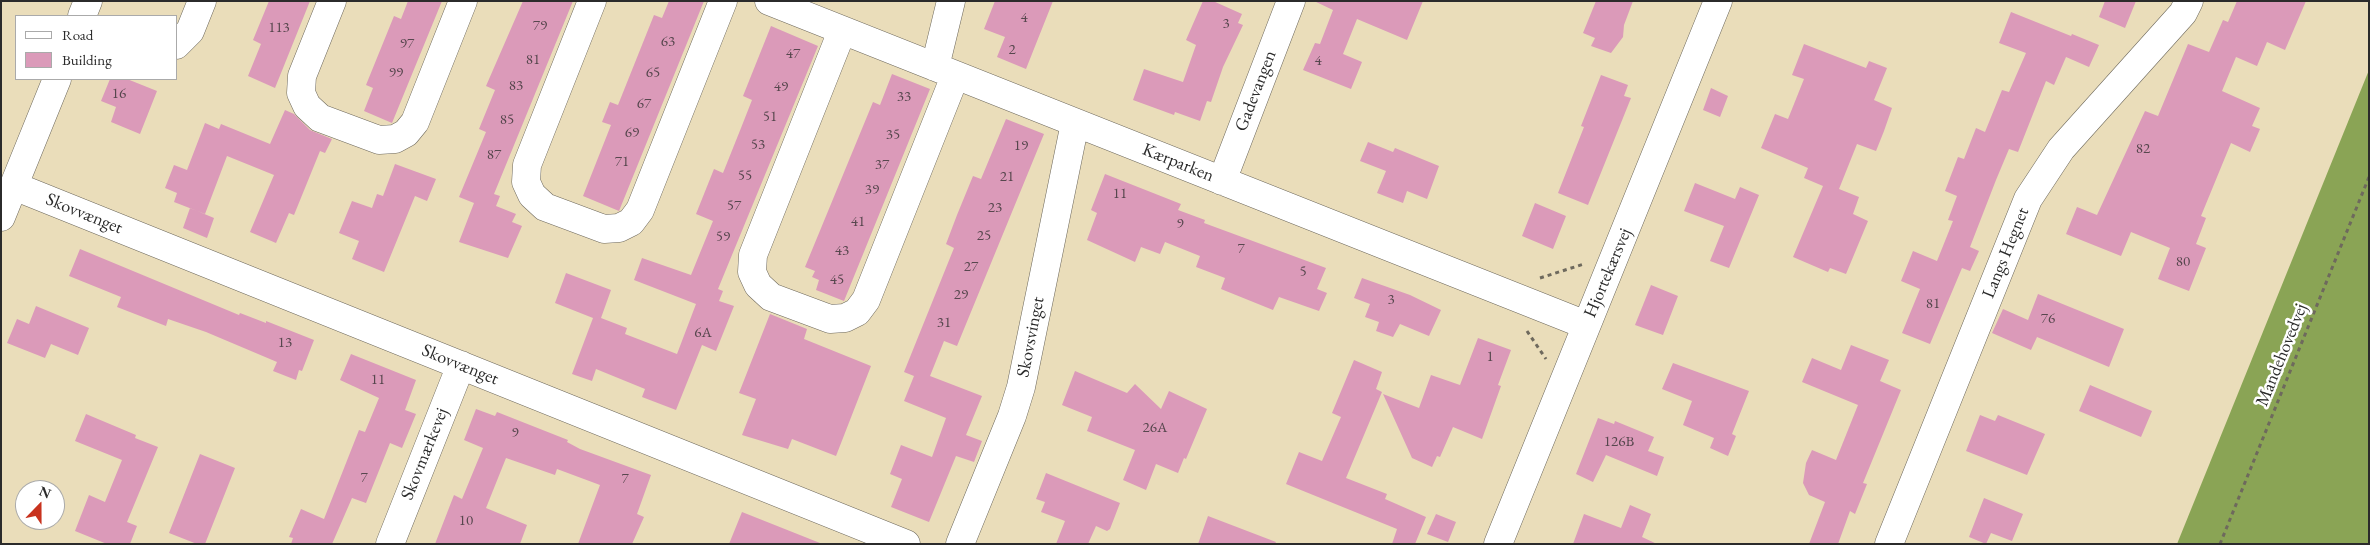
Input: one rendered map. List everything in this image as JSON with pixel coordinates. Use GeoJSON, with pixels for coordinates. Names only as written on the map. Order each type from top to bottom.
{"type":"FeatureCollection","features":[{"type":"Feature","properties":{"kind":"street"},"geometry":{"type":"LineString","coordinates":[[82,15],[88,1]]}},
{"type":"Feature","properties":{"kind":"street"},"geometry":{"type":"LineString","coordinates":[[178,43],[190,31],[202,1]]}},
{"type":"Feature","properties":{"kind":"street"},"geometry":{"type":"LineString","coordinates":[[332,1],[302,76],[301,93],[307,106],[320,118],[379,140],[395,139],[406,133],[415,122],[463,1]]}},
{"type":"Feature","properties":{"kind":"street"},"geometry":{"type":"LineString","coordinates":[[592,1],[527,165],[526,182],[532,195],[545,207],[604,229],[620,228],[631,222],[640,210],[723,1]]}},
{"type":"Feature","properties":{"kind":"street","name":"Kærparken"},"geometry":{"type":"LineString","coordinates":[[768,1],[1586,325]]}},
{"type":"Feature","properties":{"kind":"street"},"geometry":{"type":"LineString","coordinates":[[842,30],[753,255],[752,272],[758,285],[771,297],[830,319],[845,318],[857,312],[866,300],[945,71],[950,1]]}},
{"type":"Feature","properties":{"kind":"street","name":"Gadevangen"},"geometry":{"type":"LineString","coordinates":[[1222,181],[1291,1]]}},
{"type":"Feature","properties":{"kind":"street","name":"Hjortekærsvej"},"geometry":{"type":"LineString","coordinates":[[1498,544],[1718,1]]}},
{"type":"Feature","properties":{"kind":"street","name":"Langs Hegnet"},"geometry":{"type":"LineString","coordinates":[[1889,544],[2028,199],[2061,149],[2183,13],[2189,1]]}},
{"type":"Feature","properties":{"kind":"street"},"geometry":{"type":"LineString","coordinates":[[1,217],[57,80]]}},
{"type":"Feature","properties":{"kind":"street","name":"Skovsvinget"},"geometry":{"type":"LineString","coordinates":[[960,544],[1012,416],[1021,387],[1075,123]]}},
{"type":"Feature","properties":{"kind":"street","name":"Skovvænget"},"geometry":{"type":"LineString","coordinates":[[14,186],[906,544]]}},
{"type":"Feature","properties":{"kind":"street","name":"Skovmærkevej"},"geometry":{"type":"LineString","coordinates":[[390,544],[461,365]]}},
{"type":"Feature","properties":{"kind":"path","name":"Mandehovedvej"},"geometry":{"type":"LineString","coordinates":[[2220,544],[2369,177]]}},
{"type":"Feature","properties":{"kind":"path"},"geometry":{"type":"LineString","coordinates":[[1501,291],[1617,254]]}},
{"type":"Feature","properties":{"kind":"path"},"geometry":{"type":"LineString","coordinates":[[1527,330],[1563,384]]}},
{"type":"Feature","properties":{"kind":"green space"},"geometry":{"type":"Polygon","coordinates":[[[2369,70],[2369,544],[2177,544],[2369,70]]]}},
{"type":"Feature","properties":{"kind":"building"},"geometry":{"type":"Polygon","coordinates":[[[269,1],[310,1],[275,88],[248,76],[261,44],[253,40],[269,1]]]}},
{"type":"Feature","properties":{"kind":"building"},"geometry":{"type":"Polygon","coordinates":[[[408,1],[442,1],[392,123],[364,111],[373,88],[366,85],[394,16],[401,19],[408,1]]]}},
{"type":"Feature","properties":{"kind":"building"},"geometry":{"type":"Polygon","coordinates":[[[523,1],[573,1],[494,194],[500,196],[496,206],[516,214],[512,222],[522,226],[508,258],[459,242],[474,203],[459,197],[486,132],[479,129],[495,90],[486,86],[523,1]]]}},
{"type":"Feature","properties":{"kind":"building"},"geometry":{"type":"Polygon","coordinates":[[[669,1],[704,1],[619,211],[583,196],[611,125],[602,122],[610,102],[618,105],[654,15],[662,18],[669,1]]]}},
{"type":"Feature","properties":{"kind":"building"},"geometry":{"type":"Polygon","coordinates":[[[995,1],[1053,1],[1026,69],[997,57],[1005,37],[984,29],[995,1]]]}},
{"type":"Feature","properties":{"kind":"building"},"geometry":{"type":"Polygon","coordinates":[[[1203,1],[1213,1],[1242,14],[1238,23],[1243,25],[1223,67],[1211,102],[1207,101],[1200,121],[1175,112],[1174,115],[1133,100],[1144,69],[1183,82],[1196,45],[1186,40],[1203,1]]]}},
{"type":"Feature","properties":{"kind":"building"},"geometry":{"type":"Polygon","coordinates":[[[1314,1],[1423,1],[1407,40],[1357,19],[1343,54],[1362,62],[1351,89],[1303,70],[1315,43],[1320,44],[1333,10],[1314,1]]]}},
{"type":"Feature","properties":{"kind":"building"},"geometry":{"type":"Polygon","coordinates":[[[1596,1],[1633,1],[1624,25],[1623,37],[1611,53],[1591,46],[1595,38],[1583,33],[1596,1]]]}},
{"type":"Feature","properties":{"kind":"building"},"geometry":{"type":"Polygon","coordinates":[[[2105,1],[2136,1],[2125,28],[2099,17],[2105,1]]]}},
{"type":"Feature","properties":{"kind":"building"},"geometry":{"type":"Polygon","coordinates":[[[2237,1],[2306,1],[2285,50],[2267,42],[2257,66],[2236,57],[2222,91],[2260,108],[2252,126],[2260,129],[2250,152],[2231,143],[2201,216],[2206,218],[2196,244],[2206,248],[2189,291],[2158,279],[2170,248],[2131,232],[2121,256],[2066,234],[2077,207],[2097,215],[2145,111],[2158,116],[2188,44],[2209,52],[2223,20],[2228,22],[2237,1]]]}},
{"type":"Feature","properties":{"kind":"building"},"geometry":{"type":"Polygon","coordinates":[[[2011,12],[2099,45],[2089,67],[2066,57],[2054,85],[2046,81],[2018,152],[2009,149],[1996,180],[1970,247],[1979,251],[1970,271],[1962,268],[1930,344],[1902,333],[1920,289],[1901,281],[1913,251],[1937,261],[1953,221],[1948,220],[1957,196],[1945,191],[1958,157],[1964,159],[1976,128],[1985,132],[2002,90],[2009,92],[2026,53],[1999,43],[2011,12]]]}},
{"type":"Feature","properties":{"kind":"building"},"geometry":{"type":"Polygon","coordinates":[[[771,26],[818,46],[718,289],[723,291],[719,301],[734,306],[716,351],[702,345],[676,410],[642,397],[645,389],[596,369],[592,381],[572,374],[593,318],[555,303],[566,273],[611,290],[601,318],[627,328],[625,334],[677,354],[696,304],[634,280],[642,258],[691,275],[713,221],[696,214],[714,169],[723,173],[741,128],[752,100],[743,96],[771,26]]]}},
{"type":"Feature","properties":{"kind":"building"},"geometry":{"type":"Polygon","coordinates":[[[1804,44],[1866,68],[1869,61],[1887,68],[1874,100],[1892,108],[1884,131],[1876,151],[1857,144],[1839,189],[1859,197],[1853,214],[1868,221],[1846,274],[1830,268],[1828,272],[1793,257],[1823,186],[1804,178],[1808,168],[1761,148],[1775,114],[1788,119],[1804,79],[1792,75],[1804,44]]]}},
{"type":"Feature","properties":{"kind":"building"},"geometry":{"type":"Polygon","coordinates":[[[892,74],[930,89],[844,301],[816,290],[819,280],[812,277],[815,271],[805,267],[873,102],[880,105],[892,74]]]}},
{"type":"Feature","properties":{"kind":"building"},"geometry":{"type":"Polygon","coordinates":[[[1601,75],[1628,85],[1624,96],[1631,98],[1588,205],[1558,193],[1584,127],[1581,126],[1601,75]]]}},
{"type":"Feature","properties":{"kind":"building"},"geometry":{"type":"Polygon","coordinates":[[[110,80],[130,80],[157,91],[140,134],[111,122],[116,107],[101,101],[110,80]]]}},
{"type":"Feature","properties":{"kind":"building"},"geometry":{"type":"Polygon","coordinates":[[[1711,88],[1728,96],[1720,117],[1703,110],[1711,88]]]}},
{"type":"Feature","properties":{"kind":"building"},"geometry":{"type":"Polygon","coordinates":[[[285,110],[294,114],[310,130],[332,139],[325,153],[320,151],[294,215],[289,213],[276,243],[250,232],[274,175],[227,156],[205,214],[174,202],[177,193],[165,188],[174,165],[187,170],[205,123],[219,129],[221,124],[270,144],[285,110]]]}},
{"type":"Feature","properties":{"kind":"building"},"geometry":{"type":"Polygon","coordinates":[[[1006,119],[1044,134],[957,346],[944,341],[930,376],[982,396],[966,435],[982,441],[974,462],[956,456],[929,522],[891,507],[902,479],[890,474],[901,445],[932,457],[946,418],[904,401],[914,376],[904,372],[954,248],[946,244],[957,215],[973,176],[981,179],[1006,119]]]}},
{"type":"Feature","properties":{"kind":"building"},"geometry":{"type":"Polygon","coordinates":[[[1368,142],[1393,152],[1395,148],[1439,166],[1427,199],[1407,191],[1403,203],[1377,193],[1386,171],[1360,161],[1368,142]]]}},
{"type":"Feature","properties":{"kind":"building"},"geometry":{"type":"Polygon","coordinates":[[[395,164],[436,179],[427,201],[415,196],[384,272],[352,259],[359,241],[339,233],[352,201],[372,208],[377,194],[383,196],[395,164]]]}},
{"type":"Feature","properties":{"kind":"building"},"geometry":{"type":"Polygon","coordinates":[[[1105,174],[1181,204],[1178,210],[1205,220],[1204,223],[1326,268],[1317,289],[1327,293],[1319,311],[1279,297],[1273,310],[1221,289],[1225,278],[1196,267],[1200,256],[1165,242],[1160,254],[1141,247],[1135,262],[1087,240],[1097,213],[1091,210],[1105,174]]]}},
{"type":"Feature","properties":{"kind":"building"},"geometry":{"type":"Polygon","coordinates":[[[1695,183],[1735,199],[1740,187],[1759,195],[1729,268],[1710,261],[1724,226],[1684,211],[1695,183]]]}},
{"type":"Feature","properties":{"kind":"building"},"geometry":{"type":"Polygon","coordinates":[[[1535,203],[1566,216],[1553,249],[1522,236],[1535,203]]]}},
{"type":"Feature","properties":{"kind":"building"},"geometry":{"type":"Polygon","coordinates":[[[190,208],[214,218],[207,238],[183,228],[190,208]]]}},
{"type":"Feature","properties":{"kind":"building"},"geometry":{"type":"Polygon","coordinates":[[[80,249],[239,315],[240,313],[266,323],[266,321],[314,340],[302,371],[299,370],[296,380],[273,371],[277,362],[206,332],[168,319],[166,326],[117,307],[121,297],[69,276],[80,249]]]}},
{"type":"Feature","properties":{"kind":"building"},"geometry":{"type":"Polygon","coordinates":[[[1362,278],[1410,295],[1441,310],[1429,336],[1400,324],[1393,337],[1376,331],[1379,322],[1365,317],[1370,304],[1354,298],[1362,278]]]}},
{"type":"Feature","properties":{"kind":"building"},"geometry":{"type":"Polygon","coordinates":[[[1651,285],[1678,296],[1663,335],[1635,325],[1651,285]]]}},
{"type":"Feature","properties":{"kind":"building"},"geometry":{"type":"Polygon","coordinates":[[[2038,294],[2124,329],[2109,367],[2037,337],[2031,350],[1992,333],[2003,309],[2028,320],[2038,294]]]}},
{"type":"Feature","properties":{"kind":"building"},"geometry":{"type":"Polygon","coordinates":[[[36,306],[89,328],[78,355],[51,344],[45,358],[7,343],[17,319],[29,324],[36,306]]]}},
{"type":"Feature","properties":{"kind":"building"},"geometry":{"type":"Polygon","coordinates":[[[770,314],[807,329],[804,339],[871,366],[836,456],[792,439],[788,449],[742,435],[756,399],[739,393],[770,314]]]}},
{"type":"Feature","properties":{"kind":"building"},"geometry":{"type":"Polygon","coordinates":[[[1478,338],[1511,350],[1498,385],[1501,386],[1482,439],[1453,427],[1440,457],[1437,456],[1432,467],[1412,458],[1383,394],[1419,408],[1431,375],[1460,385],[1478,338]]]}},
{"type":"Feature","properties":{"kind":"building"},"geometry":{"type":"Polygon","coordinates":[[[1851,345],[1889,360],[1880,381],[1901,390],[1863,483],[1867,484],[1855,514],[1850,511],[1838,544],[1809,544],[1825,502],[1809,495],[1803,483],[1806,463],[1812,450],[1836,460],[1858,405],[1802,382],[1812,358],[1841,370],[1851,345]]]}},
{"type":"Feature","properties":{"kind":"building"},"geometry":{"type":"Polygon","coordinates":[[[351,354],[416,380],[405,410],[416,414],[402,448],[390,443],[366,503],[352,498],[332,544],[291,544],[293,538],[289,537],[301,509],[324,519],[359,430],[365,432],[379,398],[340,380],[351,354]]]}},
{"type":"Feature","properties":{"kind":"building"},"geometry":{"type":"Polygon","coordinates":[[[1354,360],[1382,372],[1376,389],[1382,392],[1346,478],[1387,494],[1385,499],[1426,517],[1415,544],[1392,544],[1397,529],[1286,484],[1299,452],[1322,461],[1341,417],[1332,413],[1354,360]]]}},
{"type":"Feature","properties":{"kind":"building"},"geometry":{"type":"Polygon","coordinates":[[[1673,363],[1749,391],[1732,434],[1736,436],[1728,456],[1710,448],[1714,438],[1683,425],[1692,401],[1662,389],[1673,363]]]}},
{"type":"Feature","properties":{"kind":"building"},"geometry":{"type":"Polygon","coordinates":[[[1075,371],[1127,393],[1135,384],[1161,409],[1169,391],[1207,409],[1186,459],[1184,458],[1178,473],[1156,464],[1146,490],[1123,480],[1135,450],[1087,431],[1092,417],[1062,405],[1075,371]]]}},
{"type":"Feature","properties":{"kind":"building"},"geometry":{"type":"Polygon","coordinates":[[[2090,385],[2152,411],[2141,437],[2079,411],[2090,385]]]}},
{"type":"Feature","properties":{"kind":"building"},"geometry":{"type":"Polygon","coordinates":[[[476,409],[495,416],[497,412],[568,440],[567,442],[580,449],[651,475],[637,514],[644,517],[632,544],[578,544],[600,485],[557,469],[555,475],[506,458],[486,508],[527,525],[520,544],[435,544],[454,495],[462,499],[483,448],[464,440],[476,409]]]}},
{"type":"Feature","properties":{"kind":"building"},"geometry":{"type":"Polygon","coordinates":[[[86,414],[136,435],[135,438],[158,447],[127,522],[137,526],[130,544],[107,544],[75,531],[89,495],[105,502],[122,460],[75,441],[86,414]]]}},
{"type":"Feature","properties":{"kind":"building"},"geometry":{"type":"Polygon","coordinates":[[[1980,415],[1995,421],[1998,415],[2045,434],[2027,475],[1966,451],[1980,415]]]}},
{"type":"Feature","properties":{"kind":"building"},"geometry":{"type":"Polygon","coordinates":[[[1598,418],[1614,424],[1615,421],[1654,437],[1648,451],[1664,457],[1657,476],[1606,455],[1593,482],[1576,474],[1598,418]]]}},
{"type":"Feature","properties":{"kind":"building"},"geometry":{"type":"Polygon","coordinates":[[[200,454],[235,468],[205,544],[197,544],[169,533],[200,454]]]}},
{"type":"Feature","properties":{"kind":"building"},"geometry":{"type":"Polygon","coordinates":[[[1046,473],[1120,503],[1110,529],[1107,531],[1096,526],[1088,544],[1056,544],[1065,521],[1041,512],[1045,502],[1036,499],[1046,473]]]}},
{"type":"Feature","properties":{"kind":"building"},"geometry":{"type":"Polygon","coordinates":[[[1984,498],[2023,514],[2012,541],[1991,533],[1986,544],[1969,537],[1984,498]]]}},
{"type":"Feature","properties":{"kind":"building"},"geometry":{"type":"Polygon","coordinates":[[[1630,505],[1651,514],[1642,537],[1657,544],[1573,544],[1584,514],[1621,528],[1630,505]]]}},
{"type":"Feature","properties":{"kind":"building"},"geometry":{"type":"Polygon","coordinates":[[[742,512],[820,543],[820,544],[729,544],[742,512]]]}},
{"type":"Feature","properties":{"kind":"building"},"geometry":{"type":"Polygon","coordinates":[[[1436,514],[1456,522],[1448,542],[1427,534],[1436,514]]]}},
{"type":"Feature","properties":{"kind":"building"},"geometry":{"type":"Polygon","coordinates":[[[1208,516],[1276,542],[1275,544],[1198,544],[1208,516]]]}}]}
